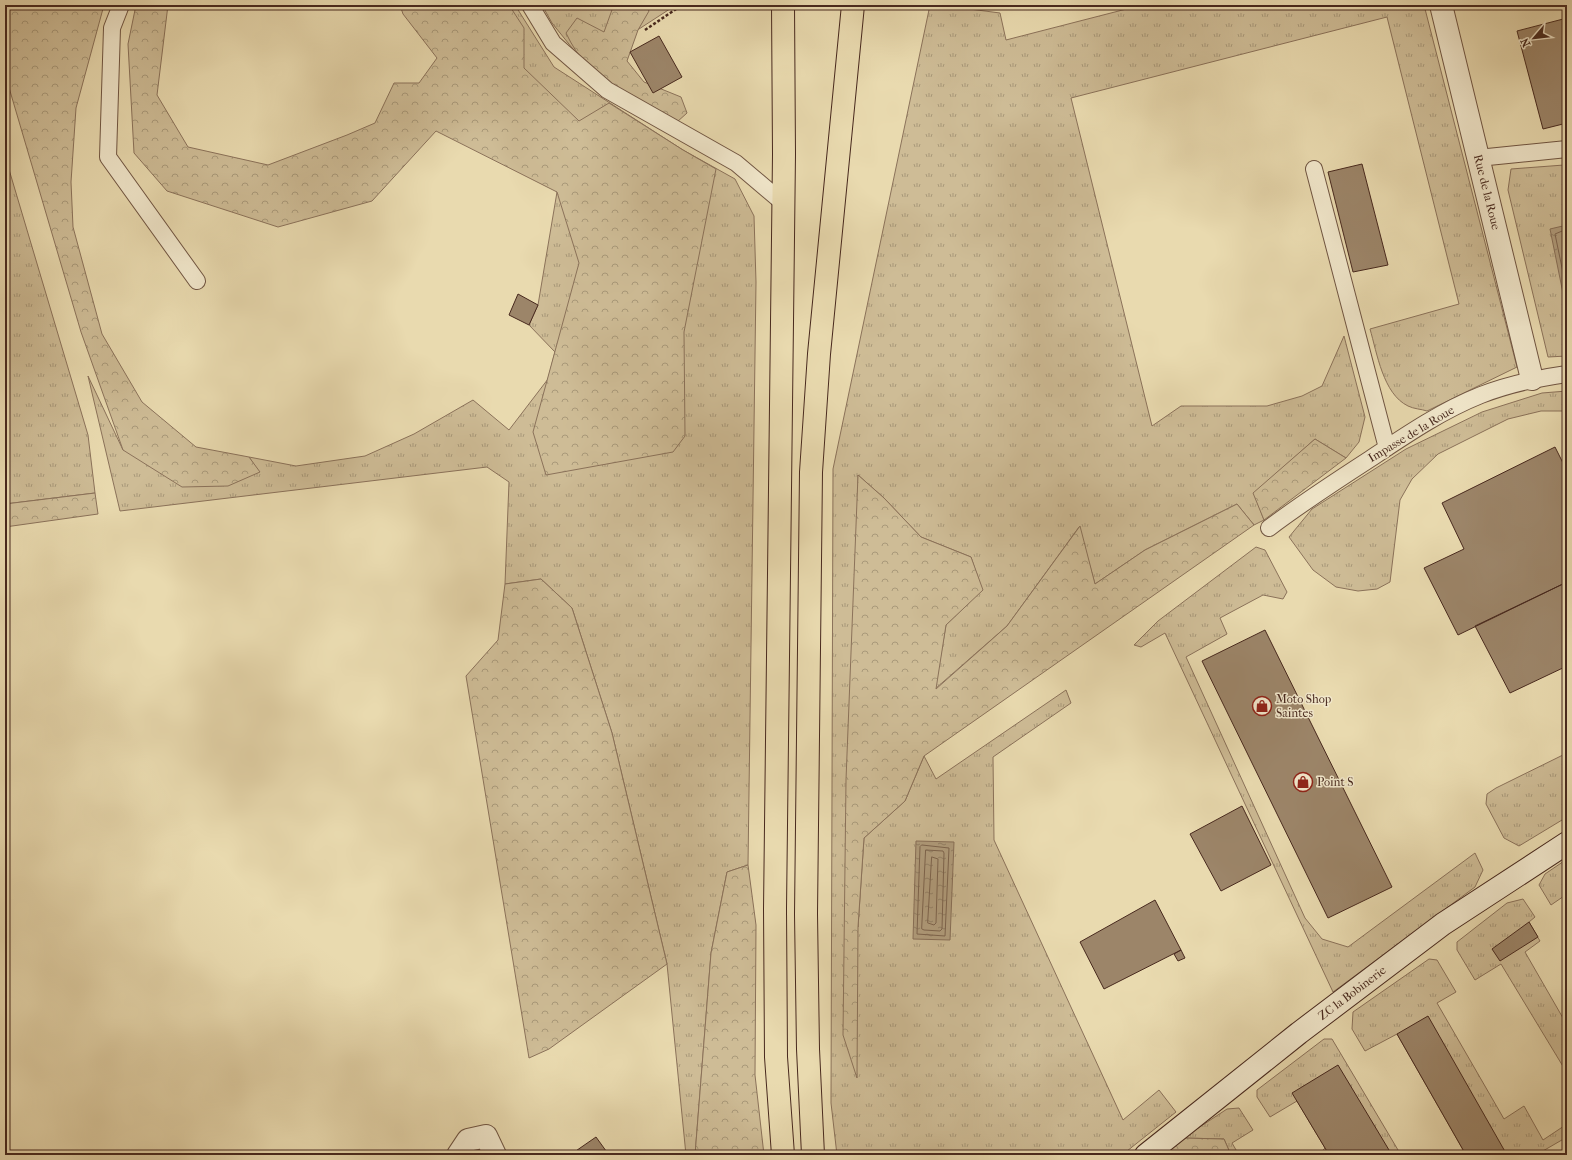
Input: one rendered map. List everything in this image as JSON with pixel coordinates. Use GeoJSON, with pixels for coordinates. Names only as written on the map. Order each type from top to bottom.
{"type":"FeatureCollection","features":[{"type":"Feature","properties":{"kind":"highway"},"geometry":{"type":"LineString","coordinates":[[783,5],[784,154],[782,202],[775,909],[776,1056],[783,1155]]}},
{"type":"Feature","properties":{"kind":"highway"},"geometry":{"type":"LineString","coordinates":[[814,1155],[808,1049],[806,914],[811,472],[819,354],[852,5]]}},
{"type":"Feature","properties":{"kind":"street","name":"Rue de la Roue"},"geometry":{"type":"LineString","coordinates":[[1441,5],[1532,379]]}},
{"type":"Feature","properties":{"kind":"street","name":"ZC la Bobinerie"},"geometry":{"type":"LineString","coordinates":[[1146,1155],[1299,1033],[1443,924],[1567,843]]}},
{"type":"Feature","properties":{"kind":"street"},"geometry":{"type":"LineString","coordinates":[[458,1155],[468,1140],[486,1136],[495,1155]]}},
{"type":"Feature","properties":{"kind":"lane"},"geometry":{"type":"LineString","coordinates":[[121,5],[112,28],[108,157],[197,281]]}},
{"type":"Feature","properties":{"kind":"lane"},"geometry":{"type":"LineString","coordinates":[[530,5],[553,43],[607,90],[736,163],[782,202]]}},
{"type":"Feature","properties":{"kind":"lane"},"geometry":{"type":"LineString","coordinates":[[1478,158],[1567,150]]}},
{"type":"Feature","properties":{"kind":"lane"},"geometry":{"type":"LineString","coordinates":[[1314,169],[1387,448]]}},
{"type":"Feature","properties":{"kind":"lane","name":"Impasse de la Roue"},"geometry":{"type":"LineString","coordinates":[[1269,528],[1298,506],[1418,427],[1453,408],[1482,395],[1532,379],[1567,374]]}},
{"type":"Feature","properties":{"kind":"path"},"geometry":{"type":"LineString","coordinates":[[645,30],[682,5]]}},
{"type":"Feature","properties":{"kind":"green space"},"geometry":{"type":"Polygon","coordinates":[[[5,5],[104,5],[76,108],[71,182],[73,227],[102,334],[142,402],[196,447],[249,457],[260,472],[228,486],[182,487],[123,450],[81,332],[5,74],[5,5]]]}},
{"type":"Feature","properties":{"kind":"green space"},"geometry":{"type":"Polygon","coordinates":[[[136,5],[168,5],[157,95],[188,147],[268,165],[375,123],[394,83],[419,83],[437,58],[403,14],[400,5],[509,5],[524,28],[524,68],[579,121],[609,103],[716,169],[684,332],[685,436],[673,452],[546,475],[533,432],[579,263],[557,192],[436,131],[372,201],[278,227],[167,191],[134,153],[128,44],[136,5]]]}},
{"type":"Feature","properties":{"kind":"green space"},"geometry":{"type":"Polygon","coordinates":[[[440,5],[515,5],[554,67],[683,150],[735,179],[754,216],[756,282],[748,865],[727,872],[711,953],[695,1155],[686,1155],[667,964],[612,733],[572,608],[541,579],[505,584],[509,482],[487,467],[120,511],[88,376],[123,450],[259,472],[249,457],[296,466],[365,456],[414,434],[473,400],[509,430],[548,379],[555,352],[529,325],[538,305],[557,192],[440,5]]]}},
{"type":"Feature","properties":{"kind":"green space"},"geometry":{"type":"Polygon","coordinates":[[[542,5],[676,5],[585,64],[552,23],[542,5]]]}},
{"type":"Feature","properties":{"kind":"green space"},"geometry":{"type":"Polygon","coordinates":[[[624,5],[646,5],[649,11],[638,30],[627,61],[644,82],[681,97],[687,113],[677,122],[612,88],[587,65],[566,33],[577,18],[604,32],[613,7],[624,5]]]}},
{"type":"Feature","properties":{"kind":"green space"},"geometry":{"type":"Polygon","coordinates":[[[930,5],[963,5],[962,8],[1000,13],[1006,40],[1142,5],[1424,5],[1517,367],[1427,411],[1410,407],[1399,400],[1392,392],[1382,372],[1370,329],[1459,304],[1387,17],[1071,98],[1152,426],[1181,406],[1267,406],[1302,396],[1322,386],[1344,336],[1365,417],[1359,442],[1346,458],[1315,439],[1254,493],[1264,520],[1254,525],[1237,504],[1145,550],[1095,584],[1079,527],[1007,626],[935,689],[946,625],[982,590],[971,557],[921,537],[884,498],[858,475],[858,927],[864,838],[905,801],[924,756],[936,779],[1066,690],[1071,703],[993,757],[994,840],[1123,1120],[1159,1090],[1176,1112],[1122,1155],[837,1155],[831,1103],[833,469],[930,5]]]}},
{"type":"Feature","properties":{"kind":"green space"},"geometry":{"type":"Polygon","coordinates":[[[5,156],[88,435],[95,493],[5,504],[5,156]]]}},
{"type":"Feature","properties":{"kind":"green space"},"geometry":{"type":"Polygon","coordinates":[[[1567,166],[1567,356],[1548,357],[1508,190],[1511,169],[1567,166]]]}},
{"type":"Feature","properties":{"kind":"green space"},"geometry":{"type":"Polygon","coordinates":[[[1567,391],[1567,411],[1541,411],[1508,419],[1438,454],[1412,479],[1400,500],[1390,582],[1377,589],[1358,591],[1336,587],[1313,570],[1289,537],[1312,509],[1406,449],[1482,412],[1542,393],[1567,391]]]}},
{"type":"Feature","properties":{"kind":"green space"},"geometry":{"type":"Polygon","coordinates":[[[1315,439],[1346,458],[1264,520],[1253,493],[1315,439]]]}},
{"type":"Feature","properties":{"kind":"green space"},"geometry":{"type":"Polygon","coordinates":[[[858,475],[884,498],[921,537],[971,557],[983,590],[946,625],[936,689],[1007,626],[1080,526],[1095,584],[1145,550],[1237,504],[1254,525],[924,756],[905,801],[864,838],[858,927],[857,1078],[843,1035],[846,780],[858,475]]]}},
{"type":"Feature","properties":{"kind":"green space"},"geometry":{"type":"Polygon","coordinates":[[[95,493],[98,514],[5,527],[5,504],[95,493]]]}},
{"type":"Feature","properties":{"kind":"green space"},"geometry":{"type":"Polygon","coordinates":[[[1256,547],[1265,550],[1287,592],[1283,599],[1263,595],[1220,618],[1227,634],[1186,657],[1305,918],[1322,939],[1348,947],[1475,853],[1483,870],[1475,887],[1333,992],[1165,633],[1141,647],[1134,645],[1158,621],[1256,547]]]}},
{"type":"Feature","properties":{"kind":"green space"},"geometry":{"type":"Polygon","coordinates":[[[541,579],[572,608],[612,733],[667,964],[549,1049],[529,1058],[466,676],[498,640],[505,584],[541,579]]]}},
{"type":"Feature","properties":{"kind":"green space"},"geometry":{"type":"Polygon","coordinates":[[[1567,753],[1567,817],[1519,846],[1504,838],[1486,804],[1487,794],[1496,788],[1567,753]]]}},
{"type":"Feature","properties":{"kind":"green space"},"geometry":{"type":"Polygon","coordinates":[[[1567,859],[1567,894],[1551,905],[1539,885],[1545,874],[1567,859]]]}},
{"type":"Feature","properties":{"kind":"green space"},"geometry":{"type":"Polygon","coordinates":[[[748,865],[756,925],[755,1075],[764,1155],[695,1155],[711,953],[727,872],[748,865]]]}},
{"type":"Feature","properties":{"kind":"green space"},"geometry":{"type":"Polygon","coordinates":[[[1523,899],[1535,917],[1529,922],[1540,941],[1525,952],[1567,1025],[1567,1073],[1501,964],[1475,980],[1457,950],[1457,942],[1507,903],[1523,899]]]}},
{"type":"Feature","properties":{"kind":"green space"},"geometry":{"type":"Polygon","coordinates":[[[1429,959],[1437,960],[1456,992],[1437,1003],[1504,1119],[1524,1106],[1543,1140],[1567,1124],[1567,1137],[1536,1155],[1466,1155],[1397,1034],[1365,1051],[1352,1029],[1353,1012],[1429,959]]]}},
{"type":"Feature","properties":{"kind":"green space"},"geometry":{"type":"Polygon","coordinates":[[[1324,1039],[1332,1039],[1401,1155],[1318,1155],[1325,1148],[1297,1101],[1270,1117],[1257,1097],[1257,1090],[1324,1039]]]}},
{"type":"Feature","properties":{"kind":"green space"},"geometry":{"type":"Polygon","coordinates":[[[1239,1108],[1253,1130],[1232,1143],[1239,1155],[1231,1155],[1224,1139],[1183,1138],[1227,1109],[1239,1108]]]}},
{"type":"Feature","properties":{"kind":"green space"},"geometry":{"type":"Polygon","coordinates":[[[1183,1138],[1224,1139],[1231,1155],[1162,1155],[1183,1138]]]}},
{"type":"Feature","properties":{"kind":"water"},"geometry":{"type":"Polygon","coordinates":[[[1567,225],[1567,313],[1550,229],[1567,225]]]}},
{"type":"Feature","properties":{"kind":"water"},"geometry":{"type":"Polygon","coordinates":[[[916,841],[954,842],[950,940],[913,939],[916,841]]]}},
{"type":"Feature","properties":{"kind":"building"},"geometry":{"type":"Polygon","coordinates":[[[1567,18],[1567,123],[1543,129],[1517,31],[1567,18]]]}},
{"type":"Feature","properties":{"kind":"building"},"geometry":{"type":"Polygon","coordinates":[[[659,36],[682,77],[653,93],[630,52],[659,36]]]}},
{"type":"Feature","properties":{"kind":"building"},"geometry":{"type":"Polygon","coordinates":[[[1362,164],[1388,265],[1353,272],[1328,172],[1362,164]]]}},
{"type":"Feature","properties":{"kind":"building"},"geometry":{"type":"Polygon","coordinates":[[[518,294],[538,305],[529,325],[509,315],[518,294]]]}},
{"type":"Feature","properties":{"kind":"building"},"geometry":{"type":"Polygon","coordinates":[[[1555,447],[1567,471],[1567,582],[1458,635],[1424,568],[1464,549],[1442,503],[1555,447]]]}},
{"type":"Feature","properties":{"kind":"building"},"geometry":{"type":"Polygon","coordinates":[[[1567,582],[1567,666],[1510,693],[1475,626],[1567,582]]]}},
{"type":"Feature","properties":{"kind":"building"},"geometry":{"type":"Polygon","coordinates":[[[1265,630],[1392,887],[1328,918],[1202,661],[1265,630]]]}},
{"type":"Feature","properties":{"kind":"building"},"geometry":{"type":"Polygon","coordinates":[[[1242,806],[1271,865],[1221,891],[1190,834],[1242,806]]]}},
{"type":"Feature","properties":{"kind":"building"},"geometry":{"type":"Polygon","coordinates":[[[1155,900],[1181,950],[1104,989],[1080,942],[1155,900]]]}},
{"type":"Feature","properties":{"kind":"building"},"geometry":{"type":"Polygon","coordinates":[[[1529,922],[1538,937],[1500,961],[1492,949],[1529,922]]]}},
{"type":"Feature","properties":{"kind":"building"},"geometry":{"type":"Polygon","coordinates":[[[1181,950],[1185,958],[1178,961],[1174,954],[1181,950]]]}},
{"type":"Feature","properties":{"kind":"building"},"geometry":{"type":"Polygon","coordinates":[[[1428,1016],[1507,1155],[1466,1155],[1397,1034],[1428,1016]]]}},
{"type":"Feature","properties":{"kind":"building"},"geometry":{"type":"Polygon","coordinates":[[[1338,1065],[1392,1155],[1329,1155],[1292,1093],[1338,1065]]]}},
{"type":"Feature","properties":{"kind":"building"},"geometry":{"type":"Polygon","coordinates":[[[596,1137],[609,1155],[570,1155],[596,1137]]]}},
{"type":"Feature","properties":{"kind":"place","name":"Moto Shop Saintes"},"geometry":{"type":"Point","coordinates":[1262,706]}},
{"type":"Feature","properties":{"kind":"place","name":"Point S"},"geometry":{"type":"Point","coordinates":[1303,782]}}]}
